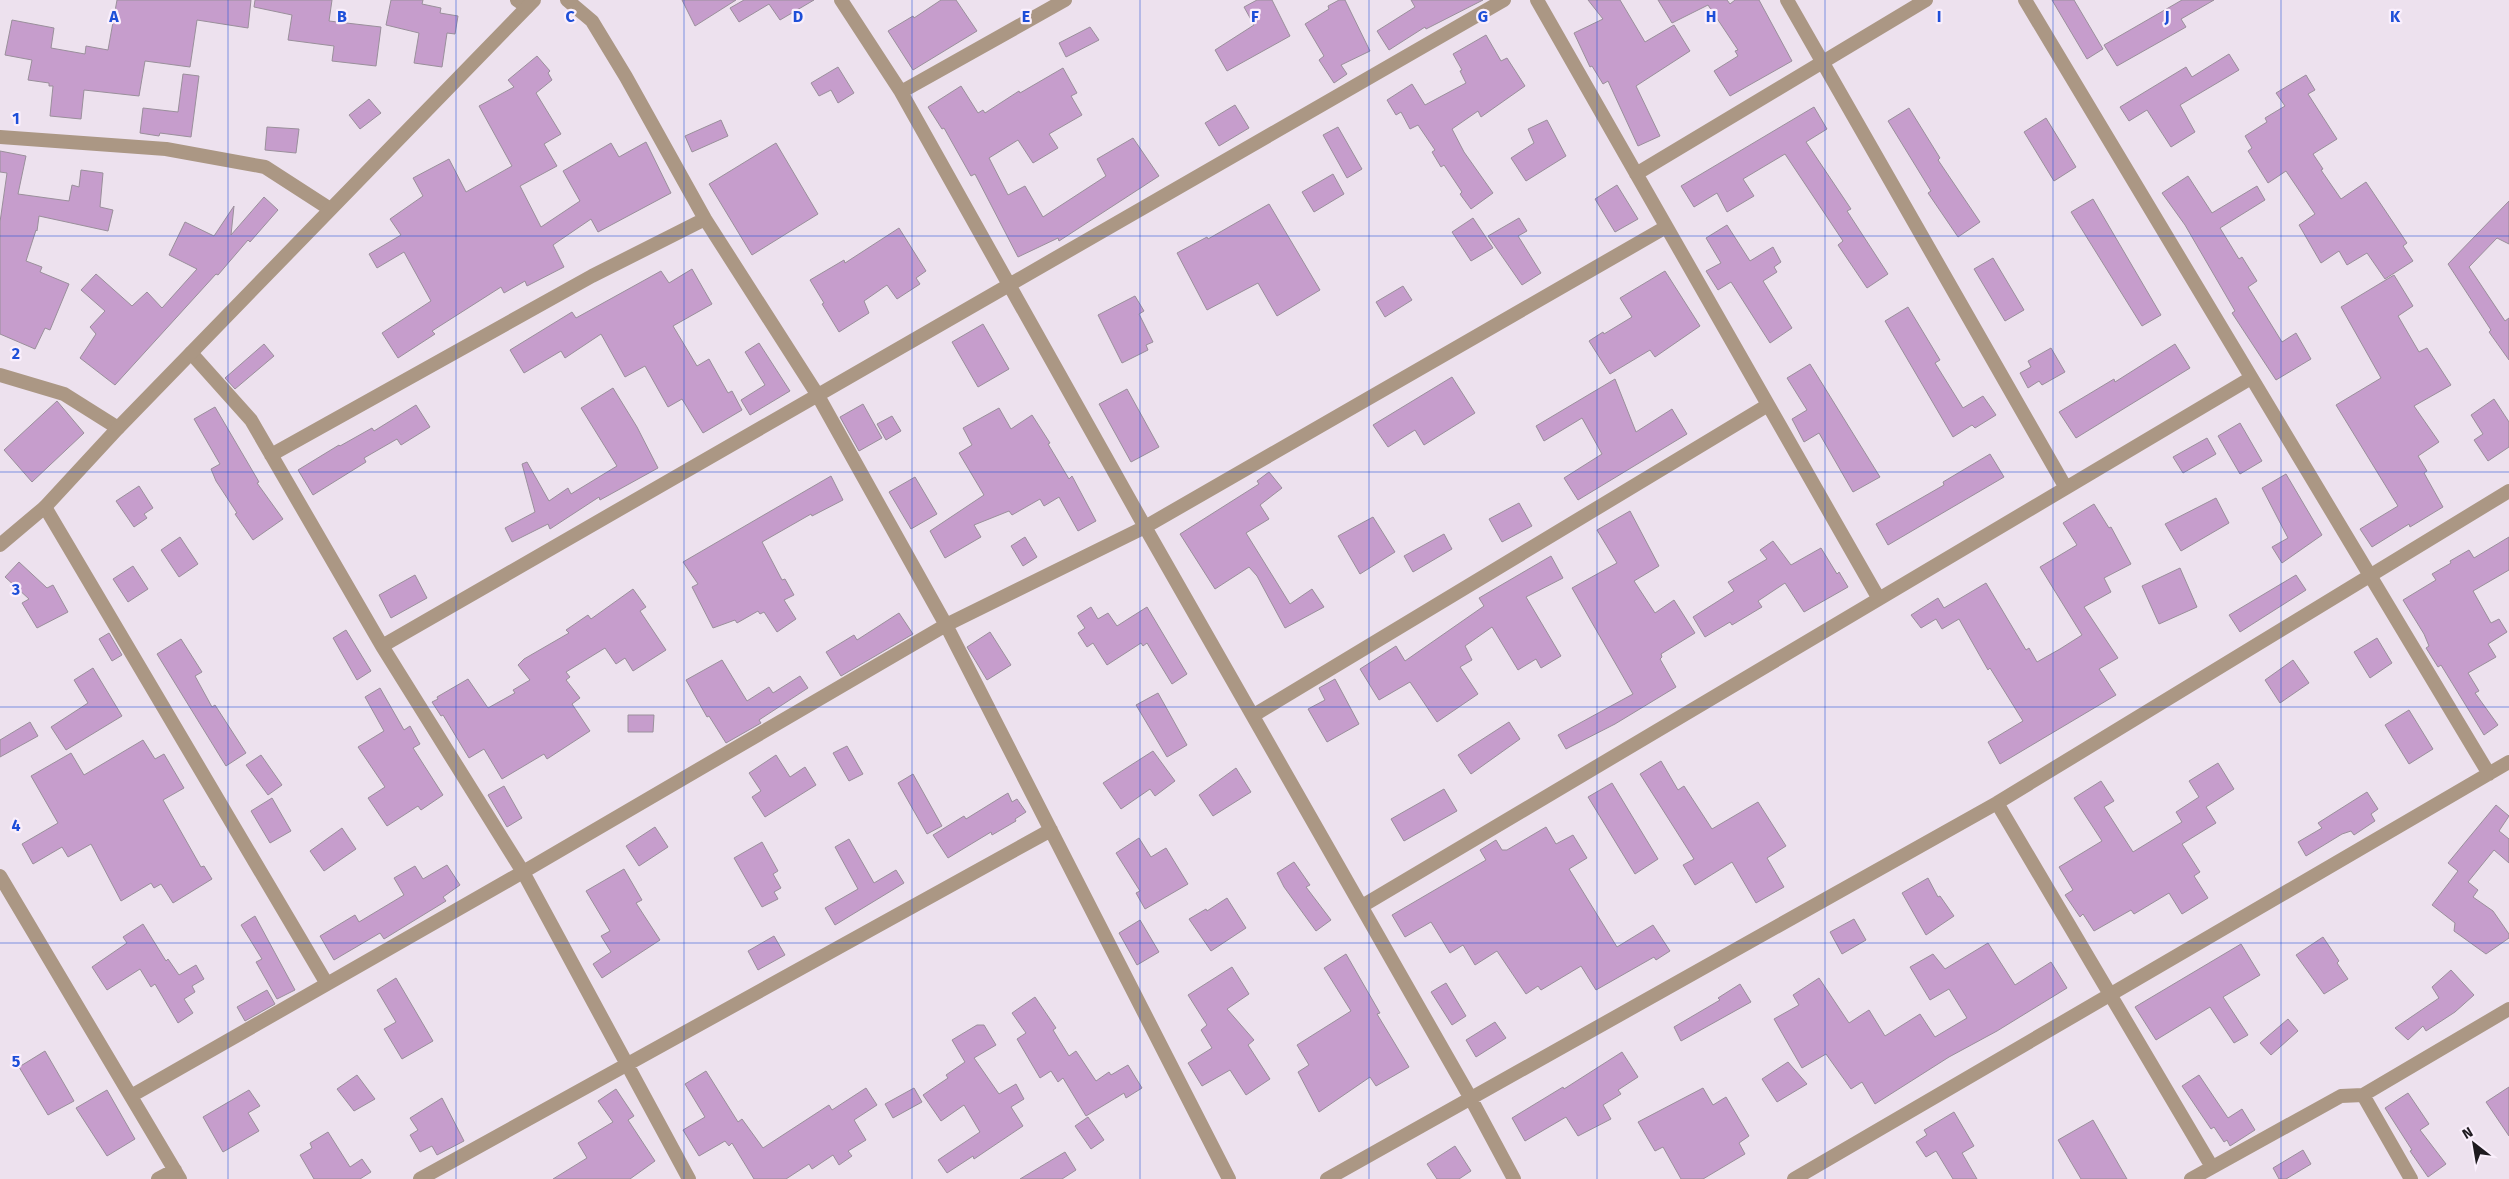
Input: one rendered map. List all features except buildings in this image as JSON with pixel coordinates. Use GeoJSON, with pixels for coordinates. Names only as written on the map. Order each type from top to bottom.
{"type":"FeatureCollection","features":[{"type":"Feature","properties":{"kind":"street"},"geometry":{"type":"LineString","coordinates":[[567,0],[592,21],[626,77],[705,219],[817,394],[946,625],[1229,1179]]}},
{"type":"Feature","properties":{"kind":"street"},"geometry":{"type":"LineString","coordinates":[[841,0],[901,92],[1145,527],[1362,906],[1514,1179]]}},
{"type":"Feature","properties":{"kind":"street"},"geometry":{"type":"LineString","coordinates":[[901,92],[1065,0]]}},
{"type":"Feature","properties":{"kind":"street"},"geometry":{"type":"LineString","coordinates":[[382,646],[1504,0]]}},
{"type":"Feature","properties":{"kind":"street"},"geometry":{"type":"LineString","coordinates":[[1537,0],[1879,599]]}},
{"type":"Feature","properties":{"kind":"street"},"geometry":{"type":"LineString","coordinates":[[1787,0],[1820,62],[2066,488]]}},
{"type":"Feature","properties":{"kind":"street"},"geometry":{"type":"LineString","coordinates":[[1636,174],[1926,0]]}},
{"type":"Feature","properties":{"kind":"street"},"geometry":{"type":"LineString","coordinates":[[2025,0],[2489,774]]}},
{"type":"Feature","properties":{"kind":"street"},"geometry":{"type":"LineString","coordinates":[[0,546],[45,507],[118,428],[330,209],[526,2]]}},
{"type":"Feature","properties":{"kind":"street"},"geometry":{"type":"LineString","coordinates":[[0,137],[166,149],[265,167],[330,209]]}},
{"type":"Feature","properties":{"kind":"street"},"geometry":{"type":"LineString","coordinates":[[271,455],[592,276],[705,219]]}},
{"type":"Feature","properties":{"kind":"street"},"geometry":{"type":"LineString","coordinates":[[131,1096],[523,872],[946,625],[1145,527],[1666,227]]}},
{"type":"Feature","properties":{"kind":"street"},"geometry":{"type":"LineString","coordinates":[[190,353],[251,420],[382,646],[523,872],[625,1064],[690,1179]]}},
{"type":"Feature","properties":{"kind":"street"},"geometry":{"type":"LineString","coordinates":[[0,375],[64,394],[118,428]]}},
{"type":"Feature","properties":{"kind":"street"},"geometry":{"type":"LineString","coordinates":[[1362,906],[2252,378]]}},
{"type":"Feature","properties":{"kind":"street"},"geometry":{"type":"LineString","coordinates":[[1254,716],[1768,406]]}},
{"type":"Feature","properties":{"kind":"street"},"geometry":{"type":"LineString","coordinates":[[1327,1179],[1997,803],[2509,491]]}},
{"type":"Feature","properties":{"kind":"street"},"geometry":{"type":"LineString","coordinates":[[45,507],[327,984]]}},
{"type":"Feature","properties":{"kind":"street"},"geometry":{"type":"LineString","coordinates":[[1794,1179],[2509,762]]}},
{"type":"Feature","properties":{"kind":"street"},"geometry":{"type":"LineString","coordinates":[[1997,803],[2212,1167]]}},
{"type":"Feature","properties":{"kind":"street"},"geometry":{"type":"LineString","coordinates":[[420,1179],[436,1175],[625,1064],[1051,830]]}},
{"type":"Feature","properties":{"kind":"street"},"geometry":{"type":"LineString","coordinates":[[0,876],[177,1174],[158,1179]]}},
{"type":"Feature","properties":{"kind":"street"},"geometry":{"type":"LineString","coordinates":[[2191,1179],[2341,1096],[2363,1095],[2509,1009]]}},
{"type":"Feature","properties":{"kind":"street"},"geometry":{"type":"LineString","coordinates":[[2363,1095],[2411,1179]]}}]}
